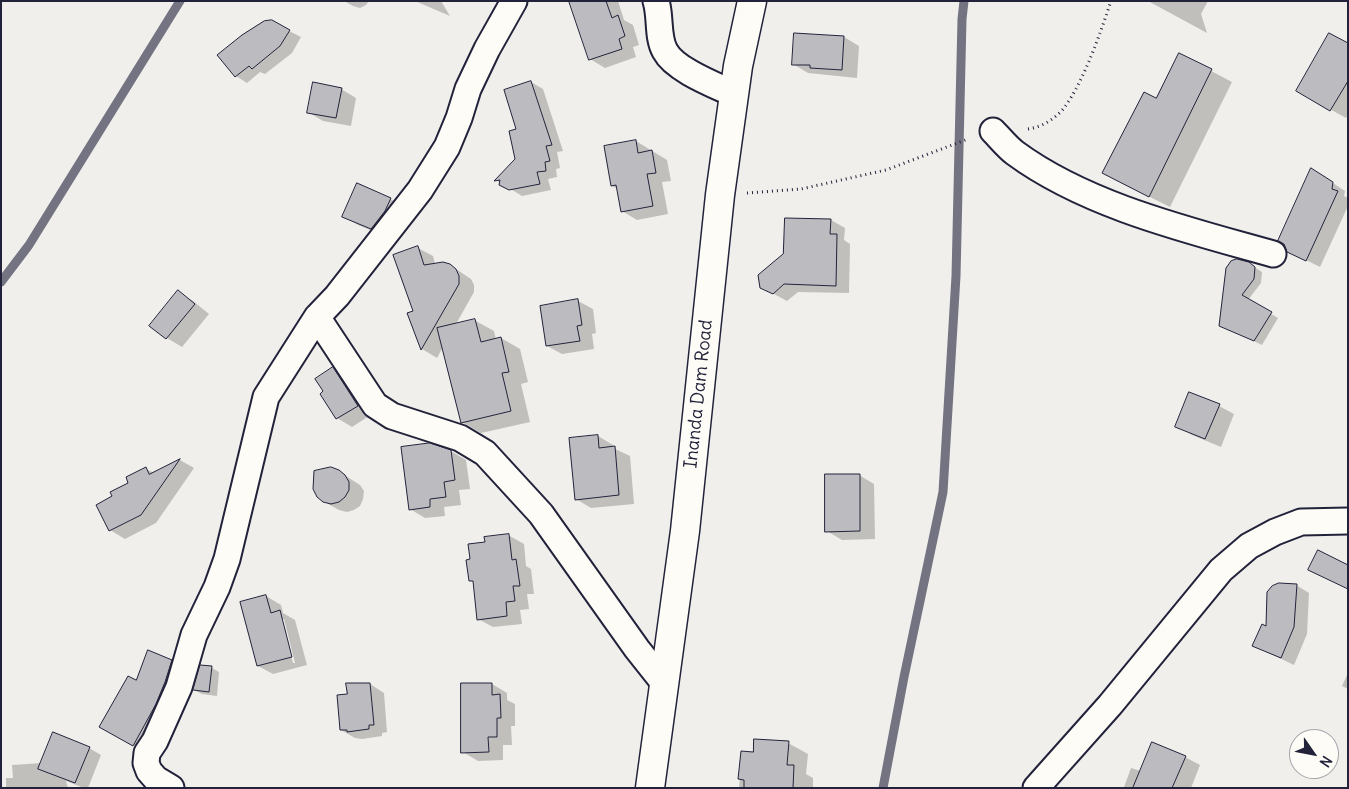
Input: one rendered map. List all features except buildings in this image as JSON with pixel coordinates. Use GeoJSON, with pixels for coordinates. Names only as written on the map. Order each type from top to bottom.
{"type":"FeatureCollection","features":[{"type":"Feature","properties":{"kind":"street"},"geometry":{"type":"LineString","coordinates":[[171,788],[156,779],[149,770],[146,763],[147,753],[155,741],[179,688],[194,635],[217,587],[227,559],[266,397],[316,317],[384,238],[429,176],[447,147],[468,89],[487,49],[514,1]]}},
{"type":"Feature","properties":{"kind":"street"},"geometry":{"type":"LineString","coordinates":[[656,1],[665,51],[687,72],[734,94]]}},
{"type":"Feature","properties":{"kind":"street","name":"Inanda Dam Road"},"geometry":{"type":"LineString","coordinates":[[650,788],[685,531],[720,195],[738,66],[752,1]]}},
{"type":"Feature","properties":{"kind":"street"},"geometry":{"type":"LineString","coordinates":[[993,131],[1014,152],[1086,195],[1178,226],[1273,254]]}},
{"type":"Feature","properties":{"kind":"street"},"geometry":{"type":"LineString","coordinates":[[316,317],[370,398],[382,410],[414,424],[460,438],[485,453],[540,514],[637,649],[664,683]]}},
{"type":"Feature","properties":{"kind":"street"},"geometry":{"type":"LineString","coordinates":[[1036,788],[1110,705],[1221,570],[1249,546],[1275,532],[1301,522],[1348,522]]}},
{"type":"Feature","properties":{"kind":"path"},"geometry":{"type":"LineString","coordinates":[[720,195],[801,189],[886,170],[993,131],[1037,128],[1052,120],[1064,108],[1088,62],[1111,1]]}},
{"type":"Feature","properties":{"kind":"waterway"},"geometry":{"type":"LineString","coordinates":[[1,282],[29,245],[180,1]]}},
{"type":"Feature","properties":{"kind":"waterway"},"geometry":{"type":"LineString","coordinates":[[883,788],[943,492],[956,276],[964,1]]}}]}
